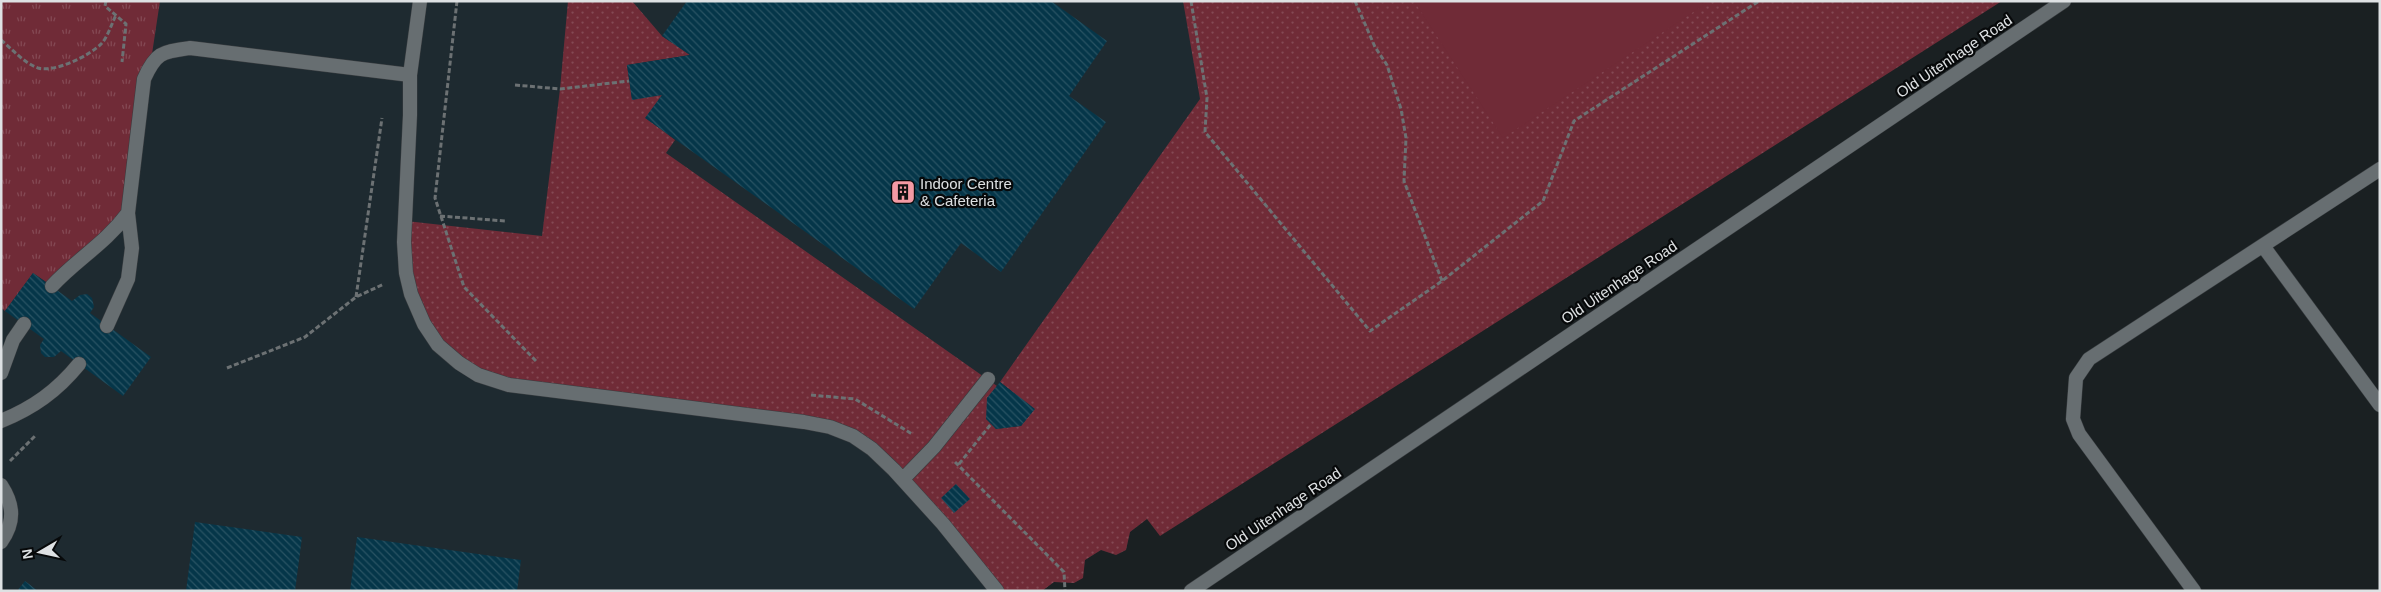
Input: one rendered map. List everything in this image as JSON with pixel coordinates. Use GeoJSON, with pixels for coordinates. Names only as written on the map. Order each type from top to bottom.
{"type":"FeatureCollection","features":[{"type":"Feature","properties":{"kind":"street"},"geometry":{"type":"LineString","coordinates":[[420,1],[410,75],[404,242],[406,273],[411,294],[420,317],[438,345],[459,363],[478,375],[509,385],[532,390],[745,414],[830,427],[853,436],[872,450],[903,479],[943,524],[996,591]]}},
{"type":"Feature","properties":{"kind":"street","name":"Old Uitenhage Road"},"geometry":{"type":"LineString","coordinates":[[1191,591],[2064,1]]}},
{"type":"Feature","properties":{"kind":"street"},"geometry":{"type":"LineString","coordinates":[[107,326],[128,279],[132,248],[128,213],[144,79],[153,60],[168,51],[190,48],[410,75]]}},
{"type":"Feature","properties":{"kind":"street"},"geometry":{"type":"LineString","coordinates":[[2194,591],[2079,434],[2073,419],[2076,378],[2089,359],[2380,169]]}},
{"type":"Feature","properties":{"kind":"street"},"geometry":{"type":"LineString","coordinates":[[52,286],[67,270],[100,246],[128,213]]}},
{"type":"Feature","properties":{"kind":"street"},"geometry":{"type":"LineString","coordinates":[[2263,246],[2380,405]]}},
{"type":"Feature","properties":{"kind":"street"},"geometry":{"type":"LineString","coordinates":[[1,373],[13,340],[24,324]]}},
{"type":"Feature","properties":{"kind":"street"},"geometry":{"type":"LineString","coordinates":[[1,421],[21,413],[62,385],[79,364]]}},
{"type":"Feature","properties":{"kind":"street"},"geometry":{"type":"LineString","coordinates":[[903,479],[934,447],[988,379]]}},
{"type":"Feature","properties":{"kind":"street"},"geometry":{"type":"LineString","coordinates":[[1,485],[12,507],[12,518],[8,532],[1,542]]}},
{"type":"Feature","properties":{"kind":"path"},"geometry":{"type":"LineString","coordinates":[[106,1],[106,6],[126,24],[122,63]]}},
{"type":"Feature","properties":{"kind":"path"},"geometry":{"type":"LineString","coordinates":[[457,1],[434,198],[464,287],[538,363]]}},
{"type":"Feature","properties":{"kind":"path"},"geometry":{"type":"LineString","coordinates":[[1191,1],[1207,98],[1205,132],[1370,332],[1442,281],[1543,201],[1574,121],[1759,1]]}},
{"type":"Feature","properties":{"kind":"path"},"geometry":{"type":"LineString","coordinates":[[1355,1],[1374,47],[1387,65],[1401,109],[1406,138],[1404,181],[1442,281]]}},
{"type":"Feature","properties":{"kind":"path"},"geometry":{"type":"LineString","coordinates":[[1,40],[21,57],[39,68],[58,68],[102,43],[116,15]]}},
{"type":"Feature","properties":{"kind":"path"},"geometry":{"type":"LineString","coordinates":[[356,297],[389,71]]}},
{"type":"Feature","properties":{"kind":"path"},"geometry":{"type":"LineString","coordinates":[[514,84],[560,89],[629,81]]}},
{"type":"Feature","properties":{"kind":"path"},"geometry":{"type":"LineString","coordinates":[[440,216],[505,221]]}},
{"type":"Feature","properties":{"kind":"path"},"geometry":{"type":"LineString","coordinates":[[227,368],[305,337],[356,297],[406,273]]}},
{"type":"Feature","properties":{"kind":"path"},"geometry":{"type":"LineString","coordinates":[[807,394],[855,399],[959,464],[1064,572],[1065,591]]}},
{"type":"Feature","properties":{"kind":"path"},"geometry":{"type":"LineString","coordinates":[[959,464],[991,424]]}},
{"type":"Feature","properties":{"kind":"shaded area"},"geometry":{"type":"Polygon","coordinates":[[[1,1],[1992,1],[1147,519],[1130,532],[1126,550],[1116,555],[1101,550],[1085,560],[1082,578],[1074,583],[1054,582],[1041,591],[1,591],[1,1]]]}},
{"type":"Feature","properties":{"kind":"green space"},"geometry":{"type":"Polygon","coordinates":[[[1,1],[160,1],[128,213],[52,286],[33,273],[5,311],[1,308],[1,1]]]}},
{"type":"Feature","properties":{"kind":"green space"},"geometry":{"type":"Polygon","coordinates":[[[568,1],[632,1],[662,36],[690,55],[627,65],[632,99],[662,95],[646,118],[675,140],[666,153],[997,386],[987,398],[996,429],[1021,426],[1034,409],[1000,382],[1200,99],[1183,1],[2002,1],[1160,536],[1147,519],[1130,532],[1126,550],[1116,555],[1101,550],[1085,560],[1083,578],[1074,583],[1054,582],[1042,591],[997,591],[853,436],[532,390],[459,363],[411,294],[406,221],[542,236],[560,89],[568,1]]]}},
{"type":"Feature","properties":{"kind":"green space"},"geometry":{"type":"Polygon","coordinates":[[[1414,1],[1710,1],[1503,138],[1414,1]]]}},
{"type":"Feature","properties":{"kind":"building","name":"Indoor Centre & Cafeteria"},"geometry":{"type":"Polygon","coordinates":[[[687,1],[1051,1],[1107,41],[1069,96],[1106,122],[1001,272],[961,243],[914,309],[645,118],[662,95],[632,100],[627,65],[690,55],[662,36],[687,1]]]}},
{"type":"Feature","properties":{"kind":"building"},"geometry":{"type":"Polygon","coordinates":[[[33,273],[72,301],[80,295],[87,294],[92,298],[94,307],[90,313],[151,357],[123,396],[61,351],[54,357],[45,357],[41,353],[40,345],[44,339],[5,311],[33,273]]]}},
{"type":"Feature","properties":{"kind":"building"},"geometry":{"type":"Polygon","coordinates":[[[1000,382],[1035,409],[1021,426],[996,429],[986,419],[987,398],[1000,382]]]}},
{"type":"Feature","properties":{"kind":"building"},"geometry":{"type":"Polygon","coordinates":[[[956,484],[970,499],[954,513],[941,498],[956,484]]]}},
{"type":"Feature","properties":{"kind":"building"},"geometry":{"type":"Polygon","coordinates":[[[195,522],[302,537],[295,591],[186,591],[195,522]]]}},
{"type":"Feature","properties":{"kind":"building"},"geometry":{"type":"Polygon","coordinates":[[[357,537],[521,560],[517,591],[350,591],[357,537]]]}},
{"type":"Feature","properties":{"kind":"building"},"geometry":{"type":"Polygon","coordinates":[[[25,581],[38,591],[17,591],[25,581]]]}},
{"type":"Feature","properties":{"kind":"place","name":"Indoor Centre & Cafeteria"},"geometry":{"type":"Point","coordinates":[903,192]}}]}
